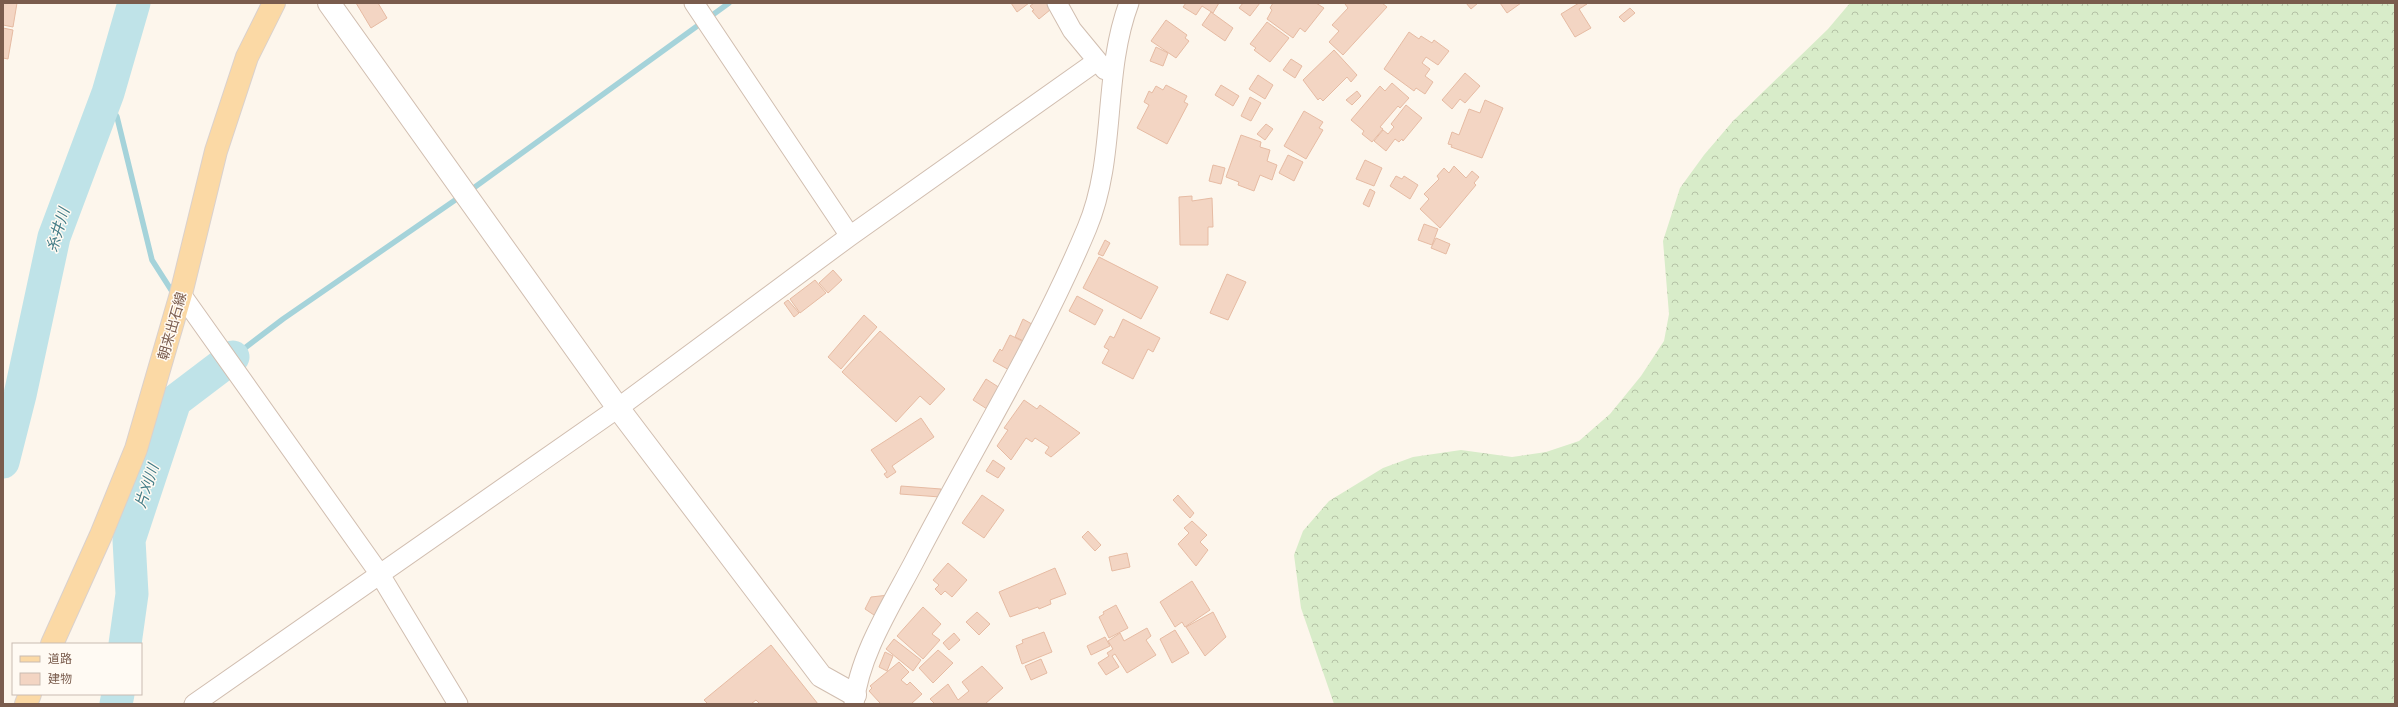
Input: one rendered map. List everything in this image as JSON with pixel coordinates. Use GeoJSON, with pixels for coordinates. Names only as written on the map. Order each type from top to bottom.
{"type":"FeatureCollection","features":[{"type":"Feature","properties":{"kind":"main road","name":"朝来出石線"},"geometry":{"type":"LineString","coordinates":[[52,643],[101,535],[136,449],[181,294],[216,151],[247,58],[274,3]]}},
{"type":"Feature","properties":{"kind":"street"},"geometry":{"type":"LineString","coordinates":[[329,3],[618,408],[821,676],[854,700],[871,645],[932,528],[1034,342],[1088,226],[1102,179],[1116,58],[1129,3]]}},
{"type":"Feature","properties":{"kind":"street"},"geometry":{"type":"LineString","coordinates":[[694,3],[850,236]]}},
{"type":"Feature","properties":{"kind":"street"},"geometry":{"type":"LineString","coordinates":[[1057,3],[1072,30],[1113,80]]}},
{"type":"Feature","properties":{"kind":"street"},"geometry":{"type":"LineString","coordinates":[[194,704],[379,573],[618,408],[850,236],[1097,61]]}},
{"type":"Feature","properties":{"kind":"street"},"geometry":{"type":"LineString","coordinates":[[181,294],[379,573],[458,704]]}},
{"type":"Feature","properties":{"kind":"green space"},"geometry":{"type":"Polygon","coordinates":[[[1850,3],[2395,3],[2395,704],[1334,704],[1301,608],[1294,555],[1303,531],[1329,501],[1383,468],[1413,457],[1461,450],[1512,457],[1546,452],[1579,441],[1610,414],[1641,376],[1664,341],[1669,314],[1663,241],[1680,188],[1704,155],[1733,121],[1828,29],[1850,3]]]}},
{"type":"Feature","properties":{"kind":"building"},"geometry":{"type":"Polygon","coordinates":[[[3,3],[17,3],[13,27],[3,25],[3,3]]]}},
{"type":"Feature","properties":{"kind":"building"},"geometry":{"type":"Polygon","coordinates":[[[356,3],[378,3],[387,18],[371,28],[356,3]]]}},
{"type":"Feature","properties":{"kind":"building"},"geometry":{"type":"Polygon","coordinates":[[[1011,3],[1029,3],[1017,12],[1011,3]]]}},
{"type":"Feature","properties":{"kind":"building"},"geometry":{"type":"Polygon","coordinates":[[[1034,3],[1055,3],[1056,5],[1039,19],[1032,11],[1034,10],[1030,6],[1034,3]]]}},
{"type":"Feature","properties":{"kind":"building"},"geometry":{"type":"Polygon","coordinates":[[[1186,3],[1219,3],[1213,13],[1202,6],[1196,15],[1183,7],[1186,3]]]}},
{"type":"Feature","properties":{"kind":"building"},"geometry":{"type":"Polygon","coordinates":[[[1243,3],[1260,3],[1250,16],[1239,8],[1243,3]]]}},
{"type":"Feature","properties":{"kind":"building"},"geometry":{"type":"Polygon","coordinates":[[[1273,3],[1316,3],[1324,8],[1305,32],[1300,28],[1293,38],[1267,19],[1272,10],[1270,8],[1273,3]]]}},
{"type":"Feature","properties":{"kind":"building"},"geometry":{"type":"Polygon","coordinates":[[[1382,3],[1387,7],[1343,55],[1329,42],[1339,31],[1332,25],[1348,8],[1345,4],[1382,3]]]}},
{"type":"Feature","properties":{"kind":"building"},"geometry":{"type":"Polygon","coordinates":[[[1466,3],[1478,3],[1471,9],[1466,3]]]}},
{"type":"Feature","properties":{"kind":"building"},"geometry":{"type":"Polygon","coordinates":[[[1500,3],[1521,3],[1507,13],[1500,3]]]}},
{"type":"Feature","properties":{"kind":"building"},"geometry":{"type":"Polygon","coordinates":[[[1579,3],[1587,4],[1579,9],[1591,28],[1575,37],[1561,14],[1579,3]]]}},
{"type":"Feature","properties":{"kind":"building"},"geometry":{"type":"Polygon","coordinates":[[[1630,8],[1635,13],[1624,22],[1619,17],[1630,8]]]}},
{"type":"Feature","properties":{"kind":"building"},"geometry":{"type":"Polygon","coordinates":[[[1211,12],[1233,28],[1225,41],[1202,25],[1211,12]]]}},
{"type":"Feature","properties":{"kind":"building"},"geometry":{"type":"Polygon","coordinates":[[[1166,20],[1187,35],[1185,38],[1189,41],[1176,58],[1151,41],[1166,20]]]}},
{"type":"Feature","properties":{"kind":"building"},"geometry":{"type":"Polygon","coordinates":[[[1267,22],[1289,38],[1270,62],[1254,50],[1256,48],[1250,44],[1267,22]]]}},
{"type":"Feature","properties":{"kind":"building"},"geometry":{"type":"Polygon","coordinates":[[[3,28],[13,30],[8,59],[3,58],[3,28]]]}},
{"type":"Feature","properties":{"kind":"building"},"geometry":{"type":"Polygon","coordinates":[[[1409,32],[1419,39],[1421,36],[1432,43],[1434,40],[1449,51],[1438,65],[1426,57],[1422,63],[1430,69],[1425,76],[1433,82],[1425,94],[1416,88],[1414,91],[1384,69],[1409,32]]]}},
{"type":"Feature","properties":{"kind":"building"},"geometry":{"type":"Polygon","coordinates":[[[1156,47],[1168,53],[1163,66],[1150,61],[1156,47]]]}},
{"type":"Feature","properties":{"kind":"building"},"geometry":{"type":"Polygon","coordinates":[[[1334,50],[1357,75],[1351,82],[1347,77],[1323,101],[1320,98],[1318,100],[1303,80],[1334,50]]]}},
{"type":"Feature","properties":{"kind":"building"},"geometry":{"type":"Polygon","coordinates":[[[1291,59],[1302,66],[1295,78],[1283,70],[1291,59]]]}},
{"type":"Feature","properties":{"kind":"building"},"geometry":{"type":"Polygon","coordinates":[[[1465,73],[1480,86],[1465,103],[1460,99],[1452,109],[1442,100],[1465,73]]]}},
{"type":"Feature","properties":{"kind":"building"},"geometry":{"type":"Polygon","coordinates":[[[1258,75],[1273,85],[1265,99],[1249,89],[1258,75]]]}},
{"type":"Feature","properties":{"kind":"building"},"geometry":{"type":"Polygon","coordinates":[[[1392,83],[1409,98],[1400,108],[1398,106],[1380,127],[1383,129],[1372,142],[1362,134],[1364,131],[1351,120],[1380,86],[1385,91],[1392,83]]]}},
{"type":"Feature","properties":{"kind":"building"},"geometry":{"type":"Polygon","coordinates":[[[1166,85],[1187,96],[1184,102],[1188,104],[1167,144],[1137,128],[1149,105],[1144,102],[1149,91],[1152,93],[1156,86],[1163,90],[1166,85]]]}},
{"type":"Feature","properties":{"kind":"building"},"geometry":{"type":"Polygon","coordinates":[[[1221,85],[1239,96],[1233,106],[1215,95],[1221,85]]]}},
{"type":"Feature","properties":{"kind":"building"},"geometry":{"type":"Polygon","coordinates":[[[1357,91],[1361,96],[1352,105],[1346,100],[1357,91]]]}},
{"type":"Feature","properties":{"kind":"building"},"geometry":{"type":"Polygon","coordinates":[[[1250,97],[1261,103],[1251,121],[1241,116],[1250,97]]]}},
{"type":"Feature","properties":{"kind":"building"},"geometry":{"type":"Polygon","coordinates":[[[1485,100],[1503,108],[1482,158],[1451,147],[1452,145],[1448,144],[1452,132],[1459,135],[1469,109],[1480,113],[1485,100]]]}},
{"type":"Feature","properties":{"kind":"building"},"geometry":{"type":"Polygon","coordinates":[[[1406,105],[1422,118],[1403,141],[1402,139],[1399,142],[1395,139],[1386,151],[1374,141],[1383,130],[1388,134],[1394,127],[1391,124],[1406,105]]]}},
{"type":"Feature","properties":{"kind":"building"},"geometry":{"type":"Polygon","coordinates":[[[1304,111],[1323,122],[1319,128],[1323,130],[1306,159],[1284,146],[1304,111]]]}},
{"type":"Feature","properties":{"kind":"building"},"geometry":{"type":"Polygon","coordinates":[[[1266,124],[1273,129],[1265,140],[1257,134],[1266,124]]]}},
{"type":"Feature","properties":{"kind":"building"},"geometry":{"type":"Polygon","coordinates":[[[1241,135],[1261,142],[1260,147],[1270,150],[1267,161],[1277,165],[1272,180],[1260,175],[1254,191],[1238,185],[1239,182],[1226,177],[1241,135]]]}},
{"type":"Feature","properties":{"kind":"building"},"geometry":{"type":"Polygon","coordinates":[[[1288,155],[1303,162],[1294,181],[1279,173],[1288,155]]]}},
{"type":"Feature","properties":{"kind":"building"},"geometry":{"type":"Polygon","coordinates":[[[1365,160],[1382,168],[1374,186],[1356,179],[1365,160]]]}},
{"type":"Feature","properties":{"kind":"building"},"geometry":{"type":"Polygon","coordinates":[[[1213,165],[1225,168],[1221,184],[1209,181],[1213,165]]]}},
{"type":"Feature","properties":{"kind":"building"},"geometry":{"type":"Polygon","coordinates":[[[1454,166],[1466,178],[1472,171],[1479,177],[1474,183],[1476,185],[1440,228],[1420,209],[1429,199],[1424,194],[1439,179],[1437,176],[1444,168],[1449,173],[1454,166]]]}},
{"type":"Feature","properties":{"kind":"building"},"geometry":{"type":"Polygon","coordinates":[[[1396,176],[1402,179],[1404,176],[1418,185],[1410,199],[1390,186],[1396,176]]]}},
{"type":"Feature","properties":{"kind":"building"},"geometry":{"type":"Polygon","coordinates":[[[1370,189],[1375,192],[1369,207],[1363,204],[1370,189]]]}},
{"type":"Feature","properties":{"kind":"building"},"geometry":{"type":"Polygon","coordinates":[[[1192,196],[1192,201],[1212,198],[1213,227],[1208,227],[1208,245],[1180,245],[1179,197],[1192,196]]]}},
{"type":"Feature","properties":{"kind":"building"},"geometry":{"type":"Polygon","coordinates":[[[1424,224],[1438,229],[1432,245],[1418,240],[1424,224]]]}},
{"type":"Feature","properties":{"kind":"building"},"geometry":{"type":"Polygon","coordinates":[[[1436,238],[1450,244],[1446,254],[1431,248],[1436,238]]]}},
{"type":"Feature","properties":{"kind":"building"},"geometry":{"type":"Polygon","coordinates":[[[1105,240],[1110,243],[1103,256],[1098,254],[1105,240]]]}},
{"type":"Feature","properties":{"kind":"building"},"geometry":{"type":"Polygon","coordinates":[[[1099,257],[1158,287],[1141,319],[1083,288],[1099,257]]]}},
{"type":"Feature","properties":{"kind":"building"},"geometry":{"type":"Polygon","coordinates":[[[833,270],[842,280],[828,293],[819,283],[833,270]]]}},
{"type":"Feature","properties":{"kind":"building"},"geometry":{"type":"Polygon","coordinates":[[[1227,274],[1246,282],[1228,320],[1210,313],[1227,274]]]}},
{"type":"Feature","properties":{"kind":"building"},"geometry":{"type":"Polygon","coordinates":[[[815,280],[826,293],[800,313],[790,299],[815,280]]]}},
{"type":"Feature","properties":{"kind":"building"},"geometry":{"type":"Polygon","coordinates":[[[1077,296],[1103,310],[1095,325],[1069,311],[1077,296]]]}},
{"type":"Feature","properties":{"kind":"building"},"geometry":{"type":"Polygon","coordinates":[[[788,300],[799,313],[794,317],[784,303],[788,300]]]}},
{"type":"Feature","properties":{"kind":"building"},"geometry":{"type":"Polygon","coordinates":[[[864,315],[877,327],[841,369],[828,357],[864,315]]]}},
{"type":"Feature","properties":{"kind":"building"},"geometry":{"type":"Polygon","coordinates":[[[1023,319],[1037,327],[1028,343],[1015,337],[1023,319]]]}},
{"type":"Feature","properties":{"kind":"building"},"geometry":{"type":"Polygon","coordinates":[[[1123,319],[1160,338],[1153,352],[1148,349],[1133,379],[1102,363],[1109,350],[1104,347],[1110,336],[1114,338],[1123,319]]]}},
{"type":"Feature","properties":{"kind":"building"},"geometry":{"type":"Polygon","coordinates":[[[880,331],[945,389],[930,405],[920,396],[896,422],[842,372],[880,331]]]}},
{"type":"Feature","properties":{"kind":"building"},"geometry":{"type":"Polygon","coordinates":[[[1010,335],[1026,343],[1011,371],[993,361],[1000,349],[1002,351],[1010,335]]]}},
{"type":"Feature","properties":{"kind":"building"},"geometry":{"type":"Polygon","coordinates":[[[986,379],[1000,388],[987,409],[973,400],[986,379]]]}},
{"type":"Feature","properties":{"kind":"building"},"geometry":{"type":"Polygon","coordinates":[[[1024,400],[1037,409],[1040,405],[1080,433],[1051,457],[1045,453],[1049,447],[1035,438],[1032,442],[1026,438],[1011,460],[997,446],[1008,430],[1004,428],[1024,400]]]}},
{"type":"Feature","properties":{"kind":"building"},"geometry":{"type":"Polygon","coordinates":[[[921,418],[934,437],[892,466],[896,472],[887,478],[884,474],[887,472],[871,450],[921,418]]]}},
{"type":"Feature","properties":{"kind":"building"},"geometry":{"type":"Polygon","coordinates":[[[993,460],[1005,468],[998,478],[986,471],[993,460]]]}},
{"type":"Feature","properties":{"kind":"building"},"geometry":{"type":"Polygon","coordinates":[[[901,486],[941,489],[940,497],[900,494],[901,486]]]}},
{"type":"Feature","properties":{"kind":"building"},"geometry":{"type":"Polygon","coordinates":[[[982,495],[1004,510],[984,538],[962,523],[982,495]]]}},
{"type":"Feature","properties":{"kind":"building"},"geometry":{"type":"Polygon","coordinates":[[[1178,495],[1194,513],[1190,518],[1173,500],[1178,495]]]}},
{"type":"Feature","properties":{"kind":"building"},"geometry":{"type":"Polygon","coordinates":[[[1192,521],[1207,535],[1200,542],[1208,550],[1196,566],[1178,544],[1189,533],[1184,528],[1192,521]]]}},
{"type":"Feature","properties":{"kind":"building"},"geometry":{"type":"Polygon","coordinates":[[[1088,531],[1101,545],[1095,551],[1082,537],[1088,531]]]}},
{"type":"Feature","properties":{"kind":"building"},"geometry":{"type":"Polygon","coordinates":[[[1127,553],[1130,567],[1112,571],[1109,557],[1127,553]]]}},
{"type":"Feature","properties":{"kind":"building"},"geometry":{"type":"Polygon","coordinates":[[[948,563],[967,580],[952,597],[945,591],[941,595],[935,589],[939,585],[933,580],[948,563]]]}},
{"type":"Feature","properties":{"kind":"building"},"geometry":{"type":"Polygon","coordinates":[[[1055,568],[1066,594],[1050,600],[1051,604],[1039,609],[1038,607],[1010,617],[999,592],[1055,568]]]}},
{"type":"Feature","properties":{"kind":"building"},"geometry":{"type":"Polygon","coordinates":[[[1192,581],[1210,610],[1185,627],[1182,622],[1175,627],[1160,602],[1192,581]]]}},
{"type":"Feature","properties":{"kind":"building"},"geometry":{"type":"Polygon","coordinates":[[[889,595],[877,617],[865,609],[871,597],[889,595]]]}},
{"type":"Feature","properties":{"kind":"building"},"geometry":{"type":"Polygon","coordinates":[[[1116,605],[1128,628],[1109,638],[1099,617],[1104,614],[1103,612],[1116,605]]]}},
{"type":"Feature","properties":{"kind":"building"},"geometry":{"type":"Polygon","coordinates":[[[923,607],[941,624],[932,634],[940,640],[923,659],[897,636],[923,607]]]}},
{"type":"Feature","properties":{"kind":"building"},"geometry":{"type":"Polygon","coordinates":[[[977,612],[990,624],[979,635],[966,622],[977,612]]]}},
{"type":"Feature","properties":{"kind":"building"},"geometry":{"type":"Polygon","coordinates":[[[1213,612],[1226,637],[1205,656],[1186,627],[1213,612]]]}},
{"type":"Feature","properties":{"kind":"building"},"geometry":{"type":"Polygon","coordinates":[[[1147,628],[1151,636],[1146,640],[1156,655],[1127,673],[1115,654],[1112,656],[1119,667],[1106,675],[1098,663],[1109,656],[1107,653],[1113,649],[1108,641],[1120,633],[1124,641],[1147,628]]]}},
{"type":"Feature","properties":{"kind":"building"},"geometry":{"type":"Polygon","coordinates":[[[1175,630],[1189,653],[1172,663],[1160,639],[1175,630]]]}},
{"type":"Feature","properties":{"kind":"building"},"geometry":{"type":"Polygon","coordinates":[[[1044,632],[1052,652],[1022,664],[1016,646],[1023,643],[1022,640],[1044,632]]]}},
{"type":"Feature","properties":{"kind":"building"},"geometry":{"type":"Polygon","coordinates":[[[954,633],[960,640],[949,650],[943,643],[954,633]]]}},
{"type":"Feature","properties":{"kind":"building"},"geometry":{"type":"Polygon","coordinates":[[[1105,637],[1110,646],[1091,655],[1087,646],[1105,637]]]}},
{"type":"Feature","properties":{"kind":"building"},"geometry":{"type":"Polygon","coordinates":[[[894,639],[921,660],[913,671],[886,649],[894,639]]]}},
{"type":"Feature","properties":{"kind":"building"},"geometry":{"type":"Polygon","coordinates":[[[771,645],[818,704],[760,704],[756,700],[751,704],[708,704],[704,700],[771,645]]]}},
{"type":"Feature","properties":{"kind":"building"},"geometry":{"type":"Polygon","coordinates":[[[938,650],[953,663],[933,683],[919,668],[938,650]]]}},
{"type":"Feature","properties":{"kind":"building"},"geometry":{"type":"Polygon","coordinates":[[[885,652],[893,656],[887,671],[879,667],[885,652]]]}},
{"type":"Feature","properties":{"kind":"building"},"geometry":{"type":"Polygon","coordinates":[[[1041,659],[1047,673],[1031,680],[1025,666],[1041,659]]]}},
{"type":"Feature","properties":{"kind":"building"},"geometry":{"type":"Polygon","coordinates":[[[899,662],[909,672],[901,680],[907,685],[910,682],[922,694],[911,704],[879,704],[880,703],[869,691],[872,688],[870,686],[899,662]]]}},
{"type":"Feature","properties":{"kind":"building"},"geometry":{"type":"Polygon","coordinates":[[[982,666],[1003,688],[985,704],[935,704],[930,699],[948,684],[958,700],[969,691],[962,682],[982,666]]]}},
{"type":"Feature","properties":{"kind":"waterway","name":"糸井川"},"geometry":{"type":"LineString","coordinates":[[3,462],[20,395],[54,237],[108,93],[134,3]]}},
{"type":"Feature","properties":{"kind":"waterway"},"geometry":{"type":"LineString","coordinates":[[468,192],[729,3]]}},
{"type":"Feature","properties":{"kind":"waterway"},"geometry":{"type":"LineString","coordinates":[[106,98],[117,117],[152,260],[175,296]]}},
{"type":"Feature","properties":{"kind":"waterway"},"geometry":{"type":"LineString","coordinates":[[233,357],[283,319],[461,196]]}},
{"type":"Feature","properties":{"kind":"waterway","name":"片刈川"},"geometry":{"type":"LineString","coordinates":[[125,643],[132,594],[129,540],[175,401],[233,357]]}},
{"type":"Feature","properties":{"kind":"waterway","name":"片刈川"},"geometry":{"type":"LineString","coordinates":[[116,704],[118,695]]}}]}
